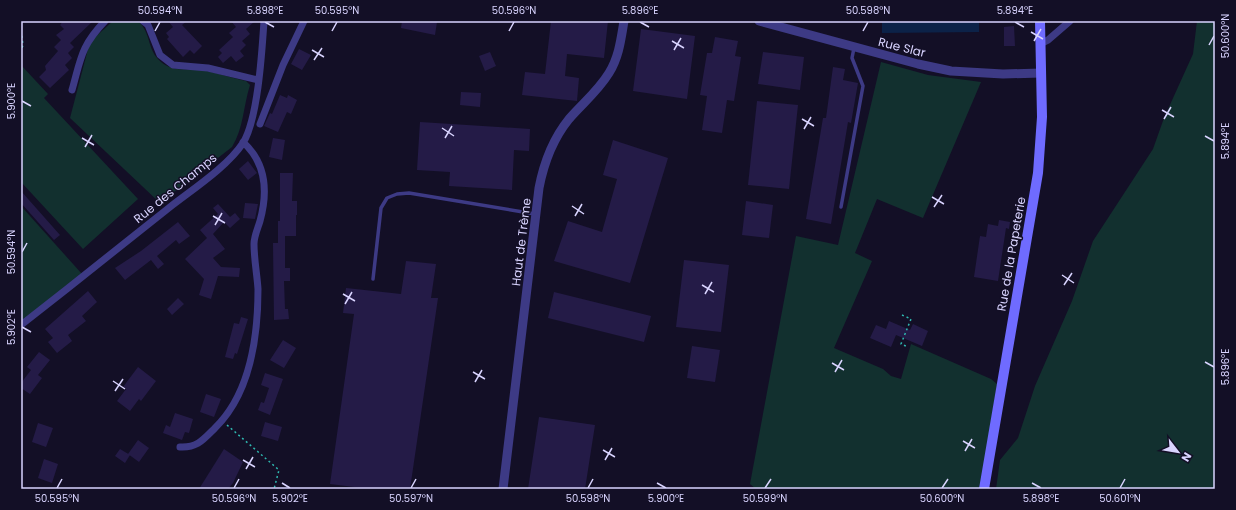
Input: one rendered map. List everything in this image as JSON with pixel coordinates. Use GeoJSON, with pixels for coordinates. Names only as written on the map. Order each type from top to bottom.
{"type":"FeatureCollection","features":[{"type":"Feature","properties":{"kind":"main road","name":"Rue de la Papeterie"},"geometry":{"type":"LineString","coordinates":[[984,489],[1042,143],[1040,21]]}},
{"type":"Feature","properties":{"kind":"street"},"geometry":{"type":"LineString","coordinates":[[72,90],[84,47],[105,21]]}},
{"type":"Feature","properties":{"kind":"street"},"geometry":{"type":"LineString","coordinates":[[143,21],[148,25],[160,55],[173,65],[208,68],[258,80]]}},
{"type":"Feature","properties":{"kind":"street","name":"Rue des Champs"},"geometry":{"type":"LineString","coordinates":[[21,326],[199,184],[230,158],[243,142],[252,117],[258,80],[264,21]]}},
{"type":"Feature","properties":{"kind":"street"},"geometry":{"type":"LineString","coordinates":[[260,124],[283,65],[304,21]]}},
{"type":"Feature","properties":{"kind":"street","name":"Haut de Trème"},"geometry":{"type":"LineString","coordinates":[[503,489],[543,165],[553,141],[569,120],[596,91],[609,73],[619,51],[624,21]]}},
{"type":"Feature","properties":{"kind":"street","name":"Rue Slar"},"geometry":{"type":"LineString","coordinates":[[759,21],[918,64],[951,71],[1003,74],[1042,73]]}},
{"type":"Feature","properties":{"kind":"street"},"geometry":{"type":"LineString","coordinates":[[1040,44],[1048,40],[1070,21]]}},
{"type":"Feature","properties":{"kind":"street"},"geometry":{"type":"LineString","coordinates":[[180,447],[195,446],[223,421],[234,405],[253,351],[258,289],[254,243],[261,217],[265,192],[256,155],[243,142]]}},
{"type":"Feature","properties":{"kind":"lane"},"geometry":{"type":"LineString","coordinates":[[841,207],[864,86],[852,58],[854,47]]}},
{"type":"Feature","properties":{"kind":"lane"},"geometry":{"type":"LineString","coordinates":[[373,279],[381,208],[387,198],[397,194],[409,193],[431,196],[536,214]]}},
{"type":"Feature","properties":{"kind":"path"},"geometry":{"type":"LineString","coordinates":[[21,31],[21,51]]}},
{"type":"Feature","properties":{"kind":"path"},"geometry":{"type":"LineString","coordinates":[[902,315],[911,319],[901,344],[908,347]]}},
{"type":"Feature","properties":{"kind":"path"},"geometry":{"type":"LineString","coordinates":[[223,421],[279,470],[274,489]]}},
{"type":"Feature","properties":{"kind":"green space"},"geometry":{"type":"Polygon","coordinates":[[[113,21],[138,21],[145,30],[152,50],[158,59],[168,66],[178,69],[212,72],[246,81],[250,85],[239,132],[232,147],[160,203],[70,118],[88,49],[92,40],[113,21]]]}},
{"type":"Feature","properties":{"kind":"green space"},"geometry":{"type":"Polygon","coordinates":[[[1197,21],[1215,21],[1215,489],[996,489],[1000,460],[1018,438],[1035,386],[1072,301],[1093,241],[1153,149],[1164,118],[1193,54],[1197,21]]]}},
{"type":"Feature","properties":{"kind":"green space"},"geometry":{"type":"Polygon","coordinates":[[[881,62],[928,75],[981,82],[923,218],[877,199],[855,253],[872,261],[834,348],[883,369],[891,376],[901,379],[911,344],[991,379],[997,384],[980,489],[756,489],[750,484],[796,236],[838,245],[881,62]]]}},
{"type":"Feature","properties":{"kind":"green space"},"geometry":{"type":"Polygon","coordinates":[[[21,65],[48,94],[44,98],[138,199],[83,249],[21,182],[21,65]]]}},
{"type":"Feature","properties":{"kind":"green space"},"geometry":{"type":"Polygon","coordinates":[[[21,206],[82,274],[21,324],[21,206]]]}},
{"type":"Feature","properties":{"kind":"water"},"geometry":{"type":"Polygon","coordinates":[[[882,21],[979,21],[979,32],[882,33],[882,21]]]}},
{"type":"Feature","properties":{"kind":"building"},"geometry":{"type":"Polygon","coordinates":[[[63,21],[93,21],[70,43],[74,47],[68,53],[72,58],[65,65],[69,70],[50,88],[39,77],[46,70],[45,66],[58,51],[54,47],[61,40],[56,35],[64,29],[60,25],[63,21]]]}},
{"type":"Feature","properties":{"kind":"building"},"geometry":{"type":"Polygon","coordinates":[[[168,21],[187,21],[182,25],[202,46],[194,54],[190,50],[183,57],[167,39],[169,37],[166,33],[173,27],[168,21]]]}},
{"type":"Feature","properties":{"kind":"building"},"geometry":{"type":"Polygon","coordinates":[[[231,21],[255,21],[246,29],[250,34],[242,41],[246,45],[240,51],[244,56],[236,62],[231,56],[223,63],[218,57],[222,53],[219,50],[233,37],[229,33],[236,27],[231,21]]]}},
{"type":"Feature","properties":{"kind":"building"},"geometry":{"type":"Polygon","coordinates":[[[402,21],[437,22],[435,35],[401,28],[402,21]]]}},
{"type":"Feature","properties":{"kind":"building"},"geometry":{"type":"Polygon","coordinates":[[[551,21],[608,21],[604,58],[567,54],[565,76],[579,78],[577,101],[522,95],[525,72],[545,74],[551,21]]]}},
{"type":"Feature","properties":{"kind":"building"},"geometry":{"type":"Polygon","coordinates":[[[1014,26],[1015,46],[1004,46],[1004,27],[1014,26]]]}},
{"type":"Feature","properties":{"kind":"building"},"geometry":{"type":"Polygon","coordinates":[[[641,29],[695,36],[687,99],[633,91],[641,29]]]}},
{"type":"Feature","properties":{"kind":"building"},"geometry":{"type":"Polygon","coordinates":[[[715,37],[738,41],[735,56],[741,57],[734,101],[727,100],[722,133],[702,130],[707,96],[700,95],[707,53],[712,53],[715,37]]]}},
{"type":"Feature","properties":{"kind":"building"},"geometry":{"type":"Polygon","coordinates":[[[299,49],[311,55],[302,70],[291,64],[299,49]]]}},
{"type":"Feature","properties":{"kind":"building"},"geometry":{"type":"Polygon","coordinates":[[[490,52],[496,66],[485,71],[479,56],[490,52]]]}},
{"type":"Feature","properties":{"kind":"building"},"geometry":{"type":"Polygon","coordinates":[[[763,52],[804,57],[800,90],[758,84],[763,52]]]}},
{"type":"Feature","properties":{"kind":"building"},"geometry":{"type":"Polygon","coordinates":[[[833,67],[845,69],[843,80],[858,83],[851,123],[848,122],[831,224],[806,219],[823,118],[826,118],[833,67]]]}},
{"type":"Feature","properties":{"kind":"building"},"geometry":{"type":"Polygon","coordinates":[[[461,92],[481,93],[480,107],[460,105],[461,92]]]}},
{"type":"Feature","properties":{"kind":"building"},"geometry":{"type":"Polygon","coordinates":[[[280,95],[287,98],[288,95],[297,100],[291,114],[287,112],[278,132],[264,126],[270,113],[272,114],[280,95]]]}},
{"type":"Feature","properties":{"kind":"building"},"geometry":{"type":"Polygon","coordinates":[[[757,101],[798,105],[789,189],[748,185],[757,101]]]}},
{"type":"Feature","properties":{"kind":"building"},"geometry":{"type":"Polygon","coordinates":[[[420,122],[530,129],[529,151],[514,150],[512,190],[449,186],[450,172],[417,170],[420,122]]]}},
{"type":"Feature","properties":{"kind":"building"},"geometry":{"type":"Polygon","coordinates":[[[273,138],[285,140],[282,160],[269,157],[273,138]]]}},
{"type":"Feature","properties":{"kind":"building"},"geometry":{"type":"Polygon","coordinates":[[[613,140],[668,158],[630,283],[554,261],[568,221],[602,232],[617,179],[603,175],[613,140]]]}},
{"type":"Feature","properties":{"kind":"building"},"geometry":{"type":"Polygon","coordinates":[[[248,161],[257,173],[248,180],[239,169],[248,161]]]}},
{"type":"Feature","properties":{"kind":"building"},"geometry":{"type":"Polygon","coordinates":[[[280,173],[293,173],[292,201],[297,201],[297,215],[296,236],[285,236],[285,268],[290,268],[290,281],[284,281],[285,309],[288,309],[289,319],[274,320],[273,243],[278,243],[278,221],[280,221],[280,173]]]}},
{"type":"Feature","properties":{"kind":"building"},"geometry":{"type":"Polygon","coordinates":[[[21,191],[60,235],[54,240],[21,203],[21,191]]]}},
{"type":"Feature","properties":{"kind":"building"},"geometry":{"type":"Polygon","coordinates":[[[746,201],[773,205],[769,238],[742,235],[746,201]]]}},
{"type":"Feature","properties":{"kind":"building"},"geometry":{"type":"Polygon","coordinates":[[[245,203],[258,204],[255,219],[243,218],[245,203]]]}},
{"type":"Feature","properties":{"kind":"building"},"geometry":{"type":"Polygon","coordinates":[[[218,204],[230,217],[235,213],[240,219],[230,228],[224,222],[213,234],[225,249],[213,258],[221,267],[240,268],[239,277],[218,276],[211,299],[199,295],[204,279],[185,259],[207,238],[200,230],[218,214],[213,208],[218,204]]]}},
{"type":"Feature","properties":{"kind":"building"},"geometry":{"type":"Polygon","coordinates":[[[999,220],[1010,222],[1009,229],[1006,228],[998,281],[974,277],[980,236],[986,237],[988,224],[998,226],[999,220]]]}},
{"type":"Feature","properties":{"kind":"building"},"geometry":{"type":"Polygon","coordinates":[[[178,222],[190,236],[179,244],[176,240],[157,256],[164,264],[158,269],[151,260],[125,280],[115,268],[141,251],[178,222]]]}},
{"type":"Feature","properties":{"kind":"building"},"geometry":{"type":"Polygon","coordinates":[[[684,260],[729,265],[721,332],[676,327],[684,260]]]}},
{"type":"Feature","properties":{"kind":"building"},"geometry":{"type":"Polygon","coordinates":[[[406,261],[436,264],[431,298],[438,298],[410,489],[370,489],[330,484],[354,314],[343,313],[346,288],[401,294],[406,261]]]}},
{"type":"Feature","properties":{"kind":"building"},"geometry":{"type":"Polygon","coordinates":[[[88,291],[97,302],[82,316],[86,321],[68,335],[72,341],[57,353],[48,342],[53,338],[45,329],[88,291]]]}},
{"type":"Feature","properties":{"kind":"building"},"geometry":{"type":"Polygon","coordinates":[[[554,292],[651,316],[644,342],[548,318],[554,292]]]}},
{"type":"Feature","properties":{"kind":"building"},"geometry":{"type":"Polygon","coordinates":[[[178,298],[184,304],[172,315],[167,309],[178,298]]]}},
{"type":"Feature","properties":{"kind":"building"},"geometry":{"type":"Polygon","coordinates":[[[241,317],[248,319],[237,354],[235,353],[233,359],[225,357],[234,323],[239,324],[241,317]]]}},
{"type":"Feature","properties":{"kind":"building"},"geometry":{"type":"Polygon","coordinates":[[[889,321],[910,330],[913,324],[928,331],[922,346],[896,335],[891,347],[870,338],[876,325],[886,329],[889,321]]]}},
{"type":"Feature","properties":{"kind":"building"},"geometry":{"type":"Polygon","coordinates":[[[283,340],[296,348],[284,368],[270,360],[283,340]]]}},
{"type":"Feature","properties":{"kind":"building"},"geometry":{"type":"Polygon","coordinates":[[[692,346],[720,350],[715,382],[687,378],[692,346]]]}},
{"type":"Feature","properties":{"kind":"building"},"geometry":{"type":"Polygon","coordinates":[[[39,352],[50,360],[38,375],[42,378],[30,394],[21,388],[21,383],[31,370],[27,367],[39,352]]]}},
{"type":"Feature","properties":{"kind":"building"},"geometry":{"type":"Polygon","coordinates":[[[138,367],[156,381],[141,401],[139,399],[130,411],[117,401],[126,389],[123,387],[138,367]]]}},
{"type":"Feature","properties":{"kind":"building"},"geometry":{"type":"Polygon","coordinates":[[[265,373],[283,379],[270,415],[258,410],[261,402],[264,403],[269,388],[261,385],[265,373]]]}},
{"type":"Feature","properties":{"kind":"building"},"geometry":{"type":"Polygon","coordinates":[[[206,394],[221,399],[214,417],[200,412],[206,394]]]}},
{"type":"Feature","properties":{"kind":"building"},"geometry":{"type":"Polygon","coordinates":[[[175,413],[193,419],[189,433],[185,432],[182,440],[163,433],[166,425],[170,427],[175,413]]]}},
{"type":"Feature","properties":{"kind":"building"},"geometry":{"type":"Polygon","coordinates":[[[539,417],[595,425],[585,489],[528,489],[539,417]]]}},
{"type":"Feature","properties":{"kind":"building"},"geometry":{"type":"Polygon","coordinates":[[[265,422],[282,427],[278,441],[261,436],[265,422]]]}},
{"type":"Feature","properties":{"kind":"building"},"geometry":{"type":"Polygon","coordinates":[[[38,423],[53,428],[46,447],[32,442],[38,423]]]}},
{"type":"Feature","properties":{"kind":"building"},"geometry":{"type":"Polygon","coordinates":[[[138,440],[149,448],[139,462],[128,454],[138,440]]]}},
{"type":"Feature","properties":{"kind":"building"},"geometry":{"type":"Polygon","coordinates":[[[120,449],[130,455],[125,463],[115,456],[120,449]]]}},
{"type":"Feature","properties":{"kind":"building"},"geometry":{"type":"Polygon","coordinates":[[[224,449],[243,462],[233,483],[228,489],[199,489],[224,449]]]}},
{"type":"Feature","properties":{"kind":"building"},"geometry":{"type":"Polygon","coordinates":[[[44,459],[58,464],[52,483],[38,478],[44,459]]]}}]}
